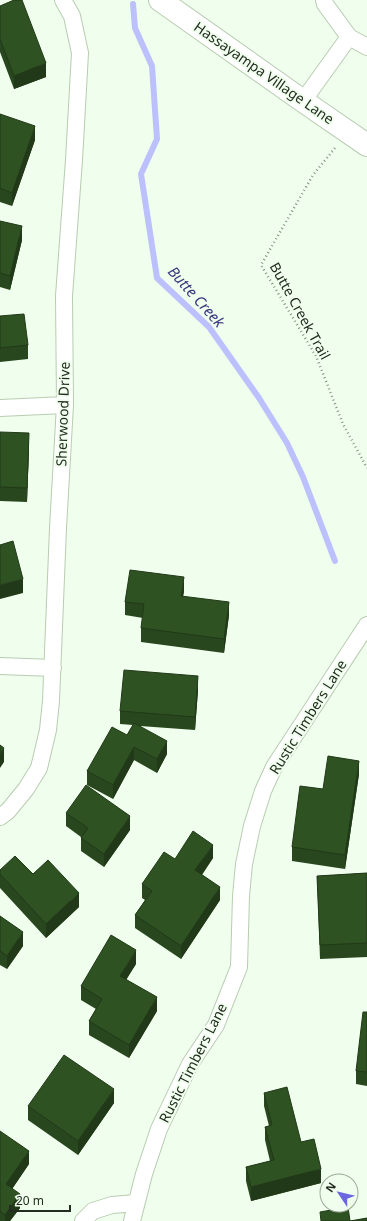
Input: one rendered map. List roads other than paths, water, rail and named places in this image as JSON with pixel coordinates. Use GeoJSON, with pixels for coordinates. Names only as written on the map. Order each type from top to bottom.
{"type":"FeatureCollection","features":[{"type":"Feature","properties":{"kind":"street","name":"Sherwood Drive"},"geometry":{"type":"LineString","coordinates":[[0,817],[8,811],[26,789],[39,768],[48,730],[51,701],[65,405],[64,296],[80,53],[72,16],[63,0]]}},
{"type":"Feature","properties":{"kind":"street","name":"Hassayampa Village Lane"},"geometry":{"type":"LineString","coordinates":[[160,0],[367,145]]}},
{"type":"Feature","properties":{"kind":"street"},"geometry":{"type":"LineString","coordinates":[[324,0],[325,4],[349,37],[367,47]]}},
{"type":"Feature","properties":{"kind":"street"},"geometry":{"type":"LineString","coordinates":[[303,101],[349,37]]}},
{"type":"Feature","properties":{"kind":"street"},"geometry":{"type":"LineString","coordinates":[[0,408],[65,405]]}},
{"type":"Feature","properties":{"kind":"street","name":"Rustic Timbers Lane"},"geometry":{"type":"LineString","coordinates":[[132,1221],[159,1128],[190,1064],[216,1025],[239,967],[241,896],[244,864],[252,826],[263,791],[274,767],[367,625]]}},
{"type":"Feature","properties":{"kind":"street"},"geometry":{"type":"LineString","coordinates":[[0,666],[53,668]]}},
{"type":"Feature","properties":{"kind":"street"},"geometry":{"type":"LineString","coordinates":[[83,1221],[93,1211],[112,1205],[136,1203]]}},
{"type":"Feature","properties":{"kind":"waterway","name":"Butte Creek"},"geometry":{"type":"LineString","coordinates":[[133,4],[135,28],[152,66],[157,139],[141,174],[157,278],[209,327],[259,398],[287,443],[303,477],[335,561]]}}]}
